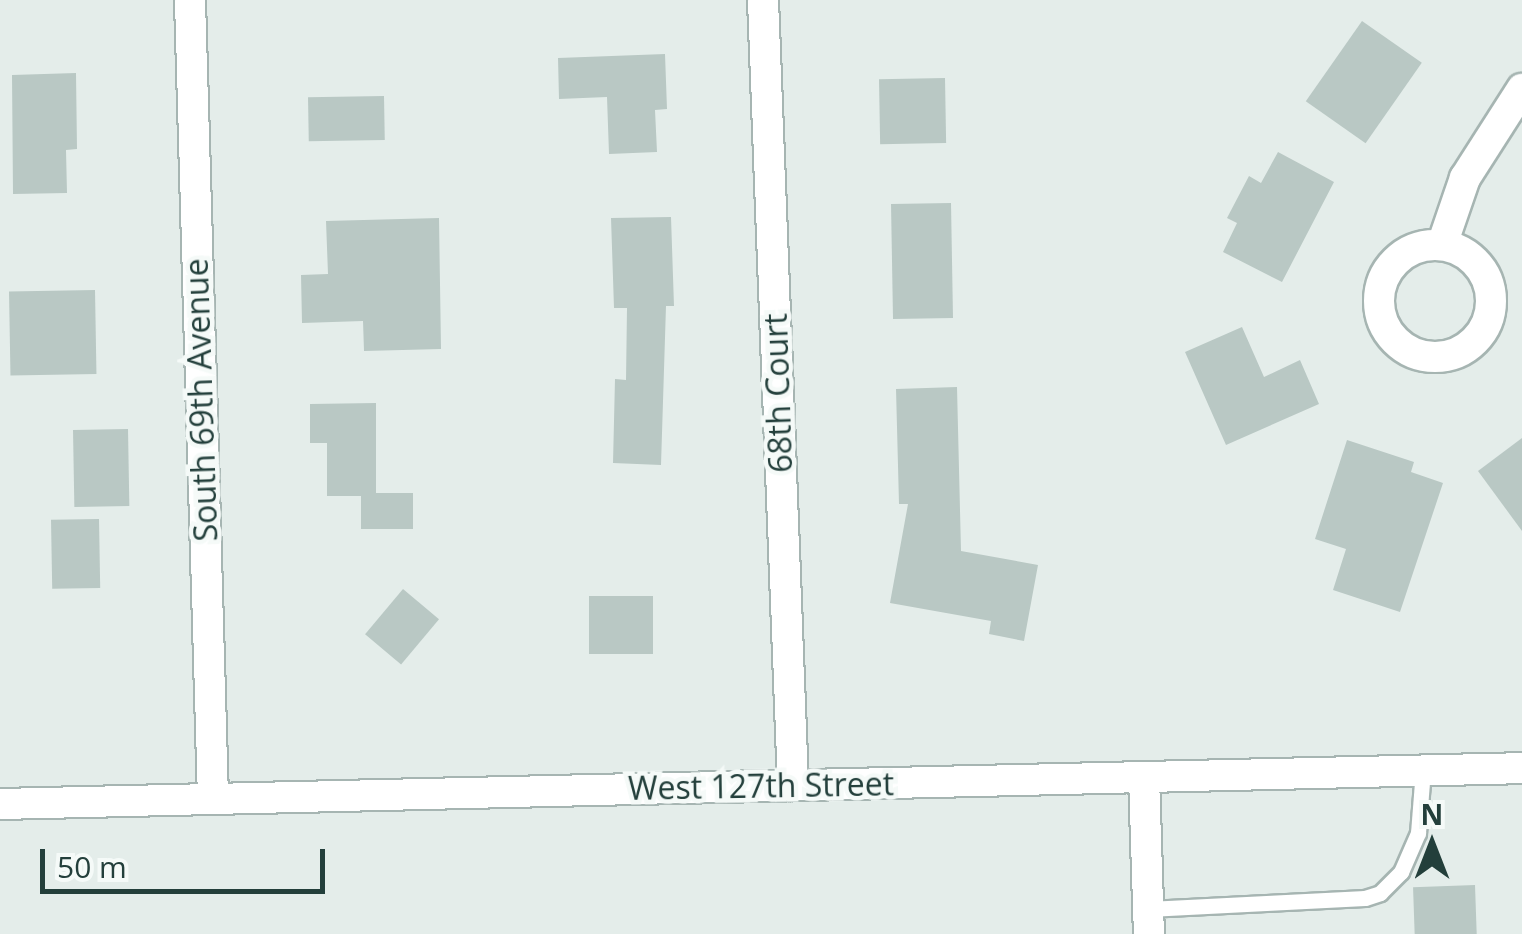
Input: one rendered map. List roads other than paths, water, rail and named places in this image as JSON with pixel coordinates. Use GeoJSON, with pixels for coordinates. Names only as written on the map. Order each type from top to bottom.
{"type":"FeatureCollection","features":[{"type":"Feature","properties":{"kind":"street","name":"South 69th Avenue"},"geometry":{"type":"LineString","coordinates":[[190,0],[213,799]]}},
{"type":"Feature","properties":{"kind":"street","name":"68th Court"},"geometry":{"type":"LineString","coordinates":[[763,0],[793,786]]}},
{"type":"Feature","properties":{"kind":"street"},"geometry":{"type":"LineString","coordinates":[[1442,245],[1465,178],[1522,89]]}},
{"type":"Feature","properties":{"kind":"street","name":"West 127th Street"},"geometry":{"type":"LineString","coordinates":[[0,804],[1522,768]]}},
{"type":"Feature","properties":{"kind":"street"},"geometry":{"type":"LineString","coordinates":[[1144,777],[1149,922]]}},
{"type":"Feature","properties":{"kind":"lane"},"geometry":{"type":"LineString","coordinates":[[1149,922],[1365,898],[1380,893],[1401,872],[1418,834],[1423,770]]}}]}
